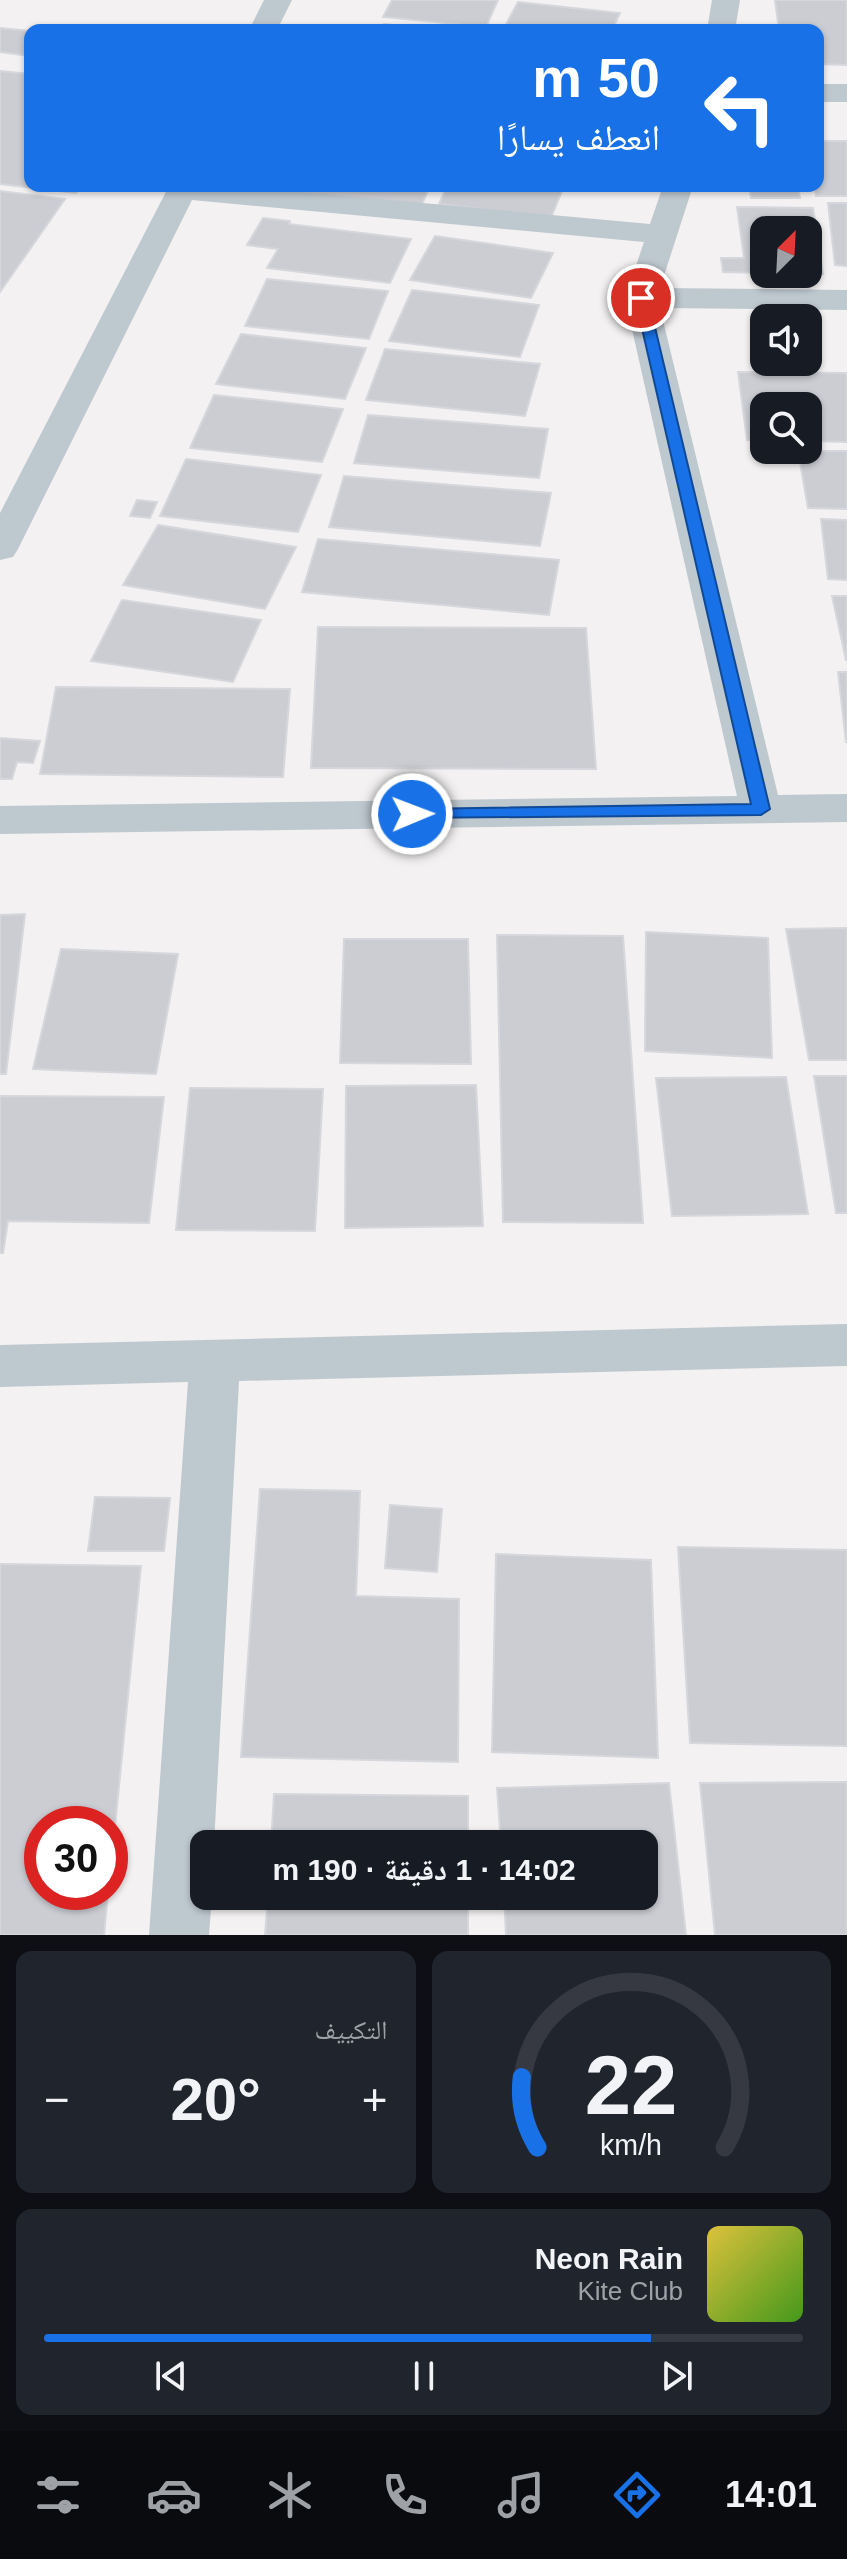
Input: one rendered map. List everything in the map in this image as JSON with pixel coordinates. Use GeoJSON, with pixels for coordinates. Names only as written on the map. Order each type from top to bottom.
{"type":"FeatureCollection","features":[{"type":"Feature","properties":{"kind":"street"},"geometry":{"type":"LineString","coordinates":[[266,24],[278,0]]}},
{"type":"Feature","properties":{"kind":"street"},"geometry":{"type":"LineString","coordinates":[[722,24],[726,0]]}},
{"type":"Feature","properties":{"kind":"street"},"geometry":{"type":"LineString","coordinates":[[824,93],[847,93]]}},
{"type":"Feature","properties":{"kind":"street"},"geometry":{"type":"LineString","coordinates":[[0,549],[181,192]]}},
{"type":"Feature","properties":{"kind":"street"},"geometry":{"type":"LineString","coordinates":[[225,192],[662,234]]}},
{"type":"Feature","properties":{"kind":"street"},"geometry":{"type":"LineString","coordinates":[[676,192],[641,298],[761,809]]}},
{"type":"Feature","properties":{"kind":"street"},"geometry":{"type":"LineString","coordinates":[[641,298],[847,300]]}},
{"type":"Feature","properties":{"kind":"street"},"geometry":{"type":"LineString","coordinates":[[0,820],[847,808]]}},
{"type":"Feature","properties":{"kind":"street"},"geometry":{"type":"LineString","coordinates":[[0,1366],[847,1345]]}},
{"type":"Feature","properties":{"kind":"street"},"geometry":{"type":"LineString","coordinates":[[179,1935],[215,1360]]}},
{"type":"Feature","properties":{"kind":"building"},"geometry":{"type":"Polygon","coordinates":[[[392,0],[498,0],[487,24],[383,17],[392,0]]]}},
{"type":"Feature","properties":{"kind":"building"},"geometry":{"type":"Polygon","coordinates":[[[775,0],[847,0],[847,65],[824,64],[824,24],[778,24],[775,0]]]}},
{"type":"Feature","properties":{"kind":"building"},"geometry":{"type":"Polygon","coordinates":[[[518,2],[620,13],[615,24],[506,24],[518,2]]]}},
{"type":"Feature","properties":{"kind":"building"},"geometry":{"type":"Polygon","coordinates":[[[0,28],[24,30],[24,55],[0,52],[0,28]]]}},
{"type":"Feature","properties":{"kind":"building"},"geometry":{"type":"Polygon","coordinates":[[[0,71],[24,73],[24,187],[0,184],[0,71]]]}},
{"type":"Feature","properties":{"kind":"building"},"geometry":{"type":"Polygon","coordinates":[[[824,141],[847,141],[847,196],[816,196],[815,192],[824,192],[824,141]]]}},
{"type":"Feature","properties":{"kind":"building"},"geometry":{"type":"Polygon","coordinates":[[[0,191],[65,199],[0,292],[0,191]]]}},
{"type":"Feature","properties":{"kind":"building"},"geometry":{"type":"Polygon","coordinates":[[[306,192],[427,192],[420,209],[304,197],[306,192]]]}},
{"type":"Feature","properties":{"kind":"building"},"geometry":{"type":"Polygon","coordinates":[[[444,192],[562,192],[551,218],[439,204],[444,192]]]}},
{"type":"Feature","properties":{"kind":"building"},"geometry":{"type":"Polygon","coordinates":[[[750,192],[799,192],[800,198],[751,198],[750,192]]]}},
{"type":"Feature","properties":{"kind":"building"},"geometry":{"type":"Polygon","coordinates":[[[828,203],[847,203],[847,266],[835,265],[828,203]]]}},
{"type":"Feature","properties":{"kind":"building"},"geometry":{"type":"Polygon","coordinates":[[[737,207],[813,208],[814,216],[750,216],[750,273],[723,272],[721,258],[744,258],[737,207]]]}},
{"type":"Feature","properties":{"kind":"building"},"geometry":{"type":"Polygon","coordinates":[[[263,218],[411,239],[390,283],[267,268],[278,249],[247,245],[263,218]]]}},
{"type":"Feature","properties":{"kind":"building"},"geometry":{"type":"Polygon","coordinates":[[[435,236],[553,253],[531,298],[410,280],[435,236]]]}},
{"type":"Feature","properties":{"kind":"building"},"geometry":{"type":"Polygon","coordinates":[[[267,279],[388,291],[369,339],[245,326],[267,279]]]}},
{"type":"Feature","properties":{"kind":"building"},"geometry":{"type":"Polygon","coordinates":[[[412,290],[539,305],[520,357],[389,341],[412,290]]]}},
{"type":"Feature","properties":{"kind":"building"},"geometry":{"type":"Polygon","coordinates":[[[241,334],[366,348],[345,399],[216,384],[241,334]]]}},
{"type":"Feature","properties":{"kind":"building"},"geometry":{"type":"Polygon","coordinates":[[[385,349],[540,364],[525,416],[366,400],[385,349]]]}},
{"type":"Feature","properties":{"kind":"building"},"geometry":{"type":"Polygon","coordinates":[[[738,372],[750,372],[750,376],[847,373],[847,442],[822,441],[822,392],[750,392],[750,440],[747,440],[738,372]]]}},
{"type":"Feature","properties":{"kind":"building"},"geometry":{"type":"Polygon","coordinates":[[[214,395],[343,409],[322,462],[190,448],[214,395]]]}},
{"type":"Feature","properties":{"kind":"building"},"geometry":{"type":"Polygon","coordinates":[[[368,415],[548,429],[539,478],[354,463],[368,415]]]}},
{"type":"Feature","properties":{"kind":"building"},"geometry":{"type":"Polygon","coordinates":[[[822,451],[847,451],[847,509],[808,508],[800,464],[822,464],[822,451]]]}},
{"type":"Feature","properties":{"kind":"building"},"geometry":{"type":"Polygon","coordinates":[[[186,459],[321,475],[298,532],[160,516],[186,459]]]}},
{"type":"Feature","properties":{"kind":"building"},"geometry":{"type":"Polygon","coordinates":[[[344,476],[551,493],[540,546],[329,527],[344,476]]]}},
{"type":"Feature","properties":{"kind":"building"},"geometry":{"type":"Polygon","coordinates":[[[137,500],[157,502],[150,518],[130,516],[137,500]]]}},
{"type":"Feature","properties":{"kind":"building"},"geometry":{"type":"Polygon","coordinates":[[[821,519],[847,520],[847,580],[828,579],[821,519]]]}},
{"type":"Feature","properties":{"kind":"building"},"geometry":{"type":"Polygon","coordinates":[[[158,525],[296,547],[265,609],[123,585],[158,525]]]}},
{"type":"Feature","properties":{"kind":"building"},"geometry":{"type":"Polygon","coordinates":[[[318,539],[559,560],[549,615],[302,592],[318,539]]]}},
{"type":"Feature","properties":{"kind":"building"},"geometry":{"type":"Polygon","coordinates":[[[832,596],[847,596],[847,660],[846,660],[832,596]]]}},
{"type":"Feature","properties":{"kind":"building"},"geometry":{"type":"Polygon","coordinates":[[[122,600],[261,620],[233,682],[91,661],[122,600]]]}},
{"type":"Feature","properties":{"kind":"building"},"geometry":{"type":"Polygon","coordinates":[[[318,627],[586,628],[596,769],[311,768],[318,627]]]}},
{"type":"Feature","properties":{"kind":"building"},"geometry":{"type":"Polygon","coordinates":[[[838,672],[847,672],[847,742],[846,742],[838,672]]]}},
{"type":"Feature","properties":{"kind":"building"},"geometry":{"type":"Polygon","coordinates":[[[56,687],[290,689],[283,777],[40,774],[56,687]]]}},
{"type":"Feature","properties":{"kind":"building"},"geometry":{"type":"Polygon","coordinates":[[[0,738],[40,741],[33,763],[17,762],[12,779],[0,779],[0,738]]]}},
{"type":"Feature","properties":{"kind":"building"},"geometry":{"type":"Polygon","coordinates":[[[25,914],[6,1074],[0,1074],[0,915],[25,914]]]}},
{"type":"Feature","properties":{"kind":"building"},"geometry":{"type":"Polygon","coordinates":[[[847,928],[847,1060],[809,1060],[786,929],[847,928]]]}},
{"type":"Feature","properties":{"kind":"building"},"geometry":{"type":"Polygon","coordinates":[[[646,932],[768,938],[772,1058],[645,1051],[646,932]]]}},
{"type":"Feature","properties":{"kind":"building"},"geometry":{"type":"Polygon","coordinates":[[[497,935],[623,936],[643,1223],[503,1222],[497,935]]]}},
{"type":"Feature","properties":{"kind":"building"},"geometry":{"type":"Polygon","coordinates":[[[344,939],[468,939],[471,1064],[340,1063],[344,939]]]}},
{"type":"Feature","properties":{"kind":"building"},"geometry":{"type":"Polygon","coordinates":[[[61,949],[178,954],[156,1074],[33,1069],[61,949]]]}},
{"type":"Feature","properties":{"kind":"building"},"geometry":{"type":"Polygon","coordinates":[[[814,1076],[847,1076],[847,1213],[836,1213],[814,1076]]]}},
{"type":"Feature","properties":{"kind":"building"},"geometry":{"type":"Polygon","coordinates":[[[786,1077],[808,1214],[672,1216],[656,1078],[786,1077]]]}},
{"type":"Feature","properties":{"kind":"building"},"geometry":{"type":"Polygon","coordinates":[[[476,1085],[483,1226],[345,1228],[346,1086],[476,1085]]]}},
{"type":"Feature","properties":{"kind":"building"},"geometry":{"type":"Polygon","coordinates":[[[190,1088],[323,1089],[315,1231],[176,1230],[190,1088]]]}},
{"type":"Feature","properties":{"kind":"building"},"geometry":{"type":"Polygon","coordinates":[[[0,1096],[164,1097],[149,1223],[8,1221],[3,1253],[0,1253],[0,1096]]]}},
{"type":"Feature","properties":{"kind":"building"},"geometry":{"type":"Polygon","coordinates":[[[260,1489],[360,1491],[356,1596],[459,1599],[458,1762],[241,1757],[260,1489]]]}},
{"type":"Feature","properties":{"kind":"building"},"geometry":{"type":"Polygon","coordinates":[[[95,1497],[170,1498],[164,1551],[88,1551],[95,1497]]]}},
{"type":"Feature","properties":{"kind":"building"},"geometry":{"type":"Polygon","coordinates":[[[390,1505],[442,1509],[437,1572],[385,1568],[390,1505]]]}},
{"type":"Feature","properties":{"kind":"building"},"geometry":{"type":"Polygon","coordinates":[[[678,1547],[847,1550],[847,1746],[690,1743],[678,1547]]]}},
{"type":"Feature","properties":{"kind":"building"},"geometry":{"type":"Polygon","coordinates":[[[496,1554],[651,1560],[658,1758],[492,1752],[496,1554]]]}},
{"type":"Feature","properties":{"kind":"building"},"geometry":{"type":"Polygon","coordinates":[[[0,1564],[141,1566],[117,1806],[24,1806],[24,1910],[106,1910],[104,1935],[0,1935],[0,1564]]]}},
{"type":"Feature","properties":{"kind":"building"},"geometry":{"type":"Polygon","coordinates":[[[847,1782],[847,1935],[715,1935],[700,1783],[847,1782]]]}},
{"type":"Feature","properties":{"kind":"building"},"geometry":{"type":"Polygon","coordinates":[[[669,1783],[686,1935],[506,1935],[505,1910],[658,1910],[658,1830],[500,1830],[497,1788],[669,1783]]]}},
{"type":"Feature","properties":{"kind":"building"},"geometry":{"type":"Polygon","coordinates":[[[274,1794],[468,1796],[468,1830],[272,1830],[274,1794]]]}},
{"type":"Feature","properties":{"kind":"building"},"geometry":{"type":"Polygon","coordinates":[[[267,1910],[468,1910],[468,1935],[265,1935],[267,1910]]]}},
{"type":"Feature","properties":{"kind":"route"},"geometry":{"type":"LineString","coordinates":[[412,814],[761,809],[641,298]]}}]}
